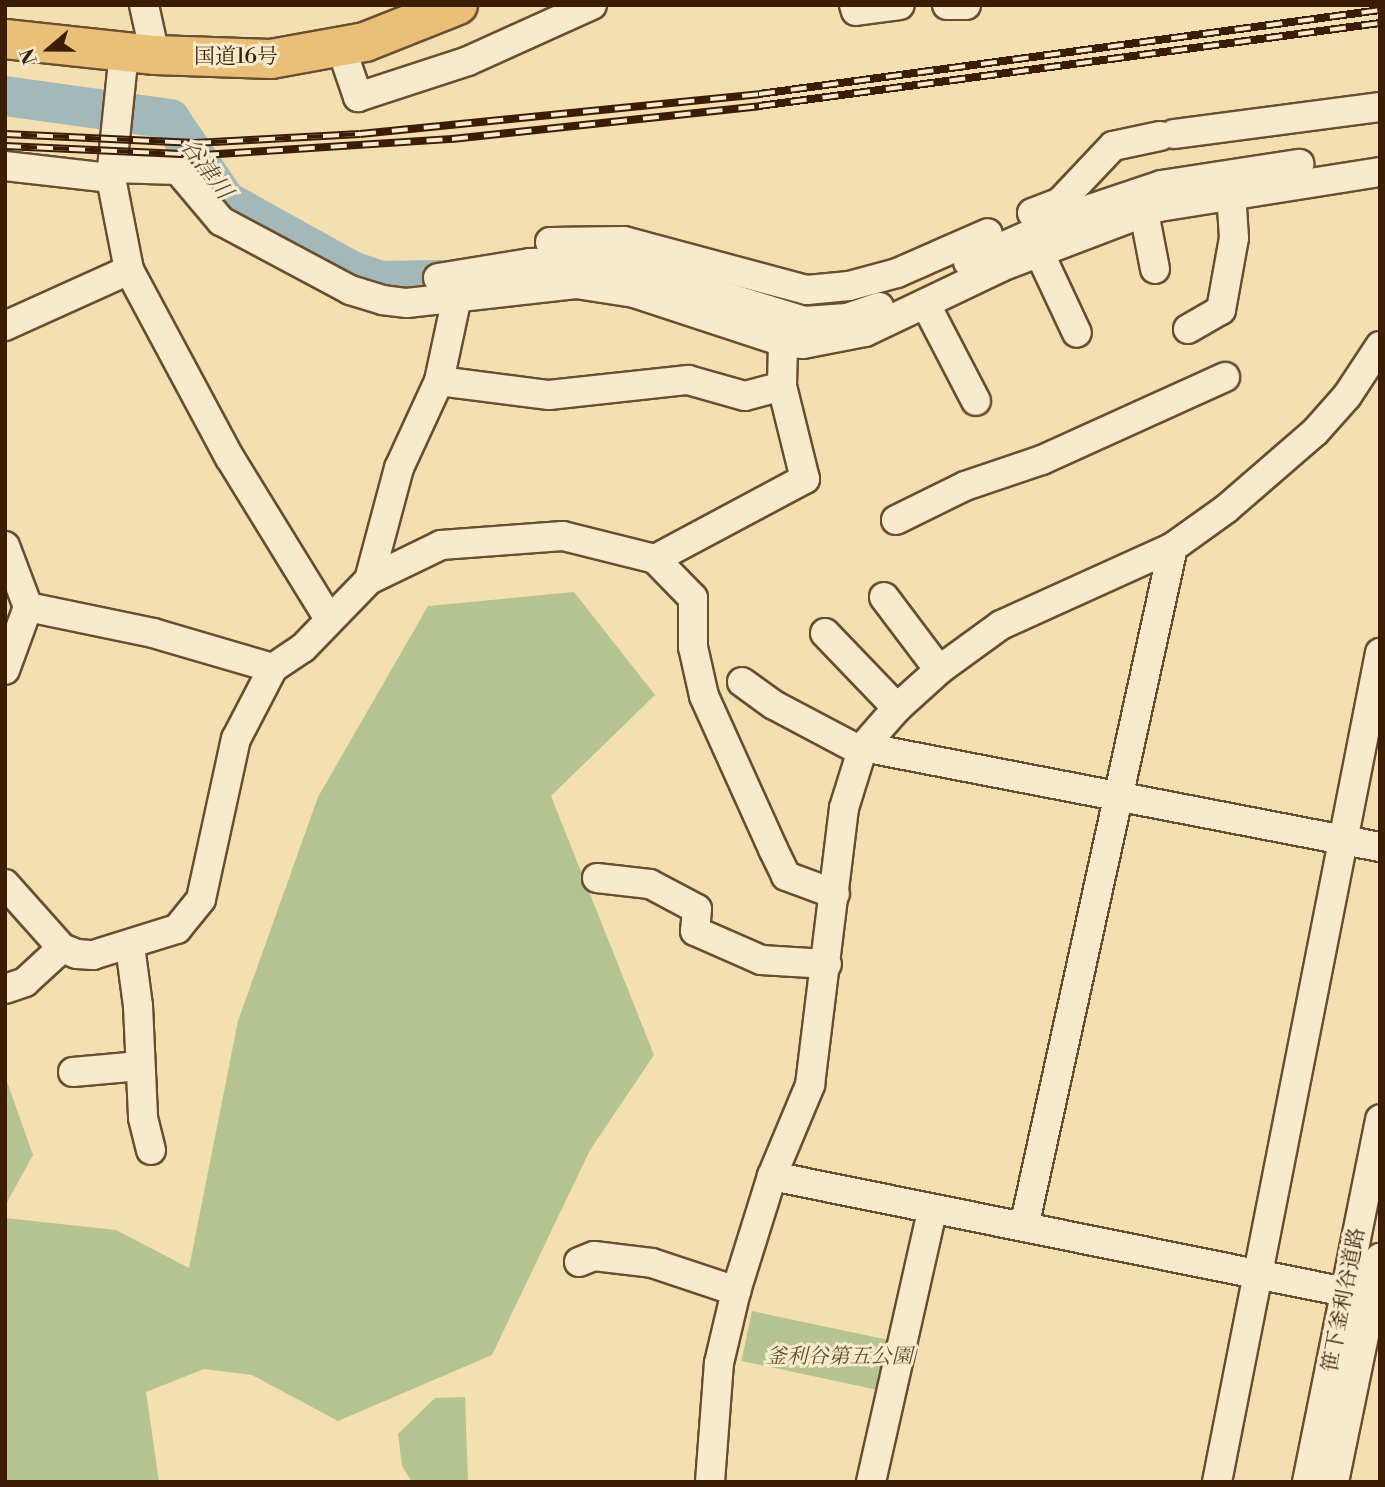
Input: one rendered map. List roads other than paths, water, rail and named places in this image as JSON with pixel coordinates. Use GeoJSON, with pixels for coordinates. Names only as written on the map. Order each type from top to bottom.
{"type":"FeatureCollection","features":[{"type":"Feature","properties":{"kind":"highway","name":"国道16号"},"geometry":{"type":"LineString","coordinates":[[5,39],[140,54],[225,60],[304,56],[365,42],[458,5]]}},
{"type":"Feature","properties":{"kind":"street"},"geometry":{"type":"LineString","coordinates":[[144,5],[140,54],[116,114],[112,173],[129,270],[230,458],[328,619]]}},
{"type":"Feature","properties":{"kind":"street"},"geometry":{"type":"LineString","coordinates":[[347,65],[358,97],[468,61],[592,5]]}},
{"type":"Feature","properties":{"kind":"street"},"geometry":{"type":"LineString","coordinates":[[854,5],[856,11],[900,5]]}},
{"type":"Feature","properties":{"kind":"street"},"geometry":{"type":"LineString","coordinates":[[947,5],[967,5]]}},
{"type":"Feature","properties":{"kind":"street"},"geometry":{"type":"LineString","coordinates":[[550,242],[624,241],[807,290],[849,286],[897,273],[1060,202],[1114,146],[1167,135],[1380,107]]}},
{"type":"Feature","properties":{"kind":"street"},"geometry":{"type":"LineString","coordinates":[[5,166],[112,173],[178,170],[221,221],[350,290],[407,303],[448,287],[530,263],[604,265],[676,281],[789,318],[847,318],[1078,213],[1161,185],[1380,153]]}},
{"type":"Feature","properties":{"kind":"street"},"geometry":{"type":"LineString","coordinates":[[448,287],[613,289],[783,342],[841,340],[926,305],[1039,252],[1144,212],[1231,192],[1380,172]]}},
{"type":"Feature","properties":{"kind":"street"},"geometry":{"type":"LineString","coordinates":[[1188,329],[1221,310],[1234,238],[1231,192]]}},
{"type":"Feature","properties":{"kind":"street"},"geometry":{"type":"LineString","coordinates":[[1144,212],[1155,269]]}},
{"type":"Feature","properties":{"kind":"street"},"geometry":{"type":"LineString","coordinates":[[1039,252],[1077,333]]}},
{"type":"Feature","properties":{"kind":"street"},"geometry":{"type":"LineString","coordinates":[[5,326],[129,270]]}},
{"type":"Feature","properties":{"kind":"street"},"geometry":{"type":"LineString","coordinates":[[369,580],[400,468],[439,381],[448,287]]}},
{"type":"Feature","properties":{"kind":"street"},"geometry":{"type":"LineString","coordinates":[[926,305],[976,401]]}},
{"type":"Feature","properties":{"kind":"street"},"geometry":{"type":"LineString","coordinates":[[655,559],[805,479],[782,386],[783,342]]}},
{"type":"Feature","properties":{"kind":"street"},"geometry":{"type":"LineString","coordinates":[[710,1482],[719,1363],[736,1292],[772,1176],[810,1085],[827,964],[844,808],[862,749],[897,708],[939,670],[1002,625],[1173,547],[1226,509],[1315,432],[1347,396],[1380,346]]}},
{"type":"Feature","properties":{"kind":"street"},"geometry":{"type":"LineString","coordinates":[[896,520],[965,486],[1042,460],[1225,377]]}},
{"type":"Feature","properties":{"kind":"street"},"geometry":{"type":"LineString","coordinates":[[439,381],[549,395],[688,380],[745,396],[782,386]]}},
{"type":"Feature","properties":{"kind":"street"},"geometry":{"type":"LineString","coordinates":[[5,884],[62,948],[93,955],[130,946],[177,929],[201,899],[236,740],[273,668],[303,648],[328,619],[369,580],[441,545],[489,538],[563,536],[655,559],[693,598],[693,648],[704,696],[786,876],[835,894]]}},
{"type":"Feature","properties":{"kind":"street"},"geometry":{"type":"LineString","coordinates":[[5,546],[28,607],[5,670]]}},
{"type":"Feature","properties":{"kind":"street"},"geometry":{"type":"LineString","coordinates":[[1024,1227],[1173,547]]}},
{"type":"Feature","properties":{"kind":"street"},"geometry":{"type":"LineString","coordinates":[[884,597],[939,670]]}},
{"type":"Feature","properties":{"kind":"street"},"geometry":{"type":"LineString","coordinates":[[28,607],[153,633],[273,668]]}},
{"type":"Feature","properties":{"kind":"street"},"geometry":{"type":"LineString","coordinates":[[825,633],[897,708]]}},
{"type":"Feature","properties":{"kind":"street"},"geometry":{"type":"LineString","coordinates":[[1217,1482],[1380,653]]}},
{"type":"Feature","properties":{"kind":"street"},"geometry":{"type":"LineString","coordinates":[[741,682],[774,705],[862,749],[1120,794],[1380,847]]}},
{"type":"Feature","properties":{"kind":"street"},"geometry":{"type":"LineString","coordinates":[[597,878],[650,884],[697,909],[695,931],[761,960],[827,964]]}},
{"type":"Feature","properties":{"kind":"street"},"geometry":{"type":"LineString","coordinates":[[130,946],[143,1118],[151,1150]]}},
{"type":"Feature","properties":{"kind":"street"},"geometry":{"type":"LineString","coordinates":[[5,989],[25,982],[62,948]]}},
{"type":"Feature","properties":{"kind":"street"},"geometry":{"type":"LineString","coordinates":[[73,1072],[140,1066]]}},
{"type":"Feature","properties":{"kind":"street","name":"笹下釜利谷道路"},"geometry":{"type":"LineString","coordinates":[[1334,1482],[1366,1296],[1380,1119]]}},
{"type":"Feature","properties":{"kind":"street"},"geometry":{"type":"LineString","coordinates":[[772,1176],[932,1212],[1024,1227],[1366,1296]]}},
{"type":"Feature","properties":{"kind":"street"},"geometry":{"type":"LineString","coordinates":[[871,1482],[932,1212]]}},
{"type":"Feature","properties":{"kind":"street"},"geometry":{"type":"LineString","coordinates":[[579,1262],[594,1256],[652,1263],[736,1292]]}},
{"type":"Feature","properties":{"kind":"street","name":"笹下釜利谷道路"},"geometry":{"type":"LineString","coordinates":[[1307,1482],[1380,1258]]}},
{"type":"Feature","properties":{"kind":"waterway","name":"谷津川"},"geometry":{"type":"LineString","coordinates":[[5,96],[170,119],[226,201],[352,271],[381,281],[439,280]]}},
{"type":"Feature","properties":{"kind":"railway"},"geometry":{"type":"LineString","coordinates":[[5,134],[195,143],[360,134],[759,94],[1380,10]]}},
{"type":"Feature","properties":{"kind":"railway"},"geometry":{"type":"LineString","coordinates":[[5,146],[203,155],[452,139],[759,106],[1380,23]]}},
{"type":"Feature","properties":{"kind":"park label","name":"釜利谷第五公園"},"geometry":{"type":"Point","coordinates":[839,1357]}}]}
